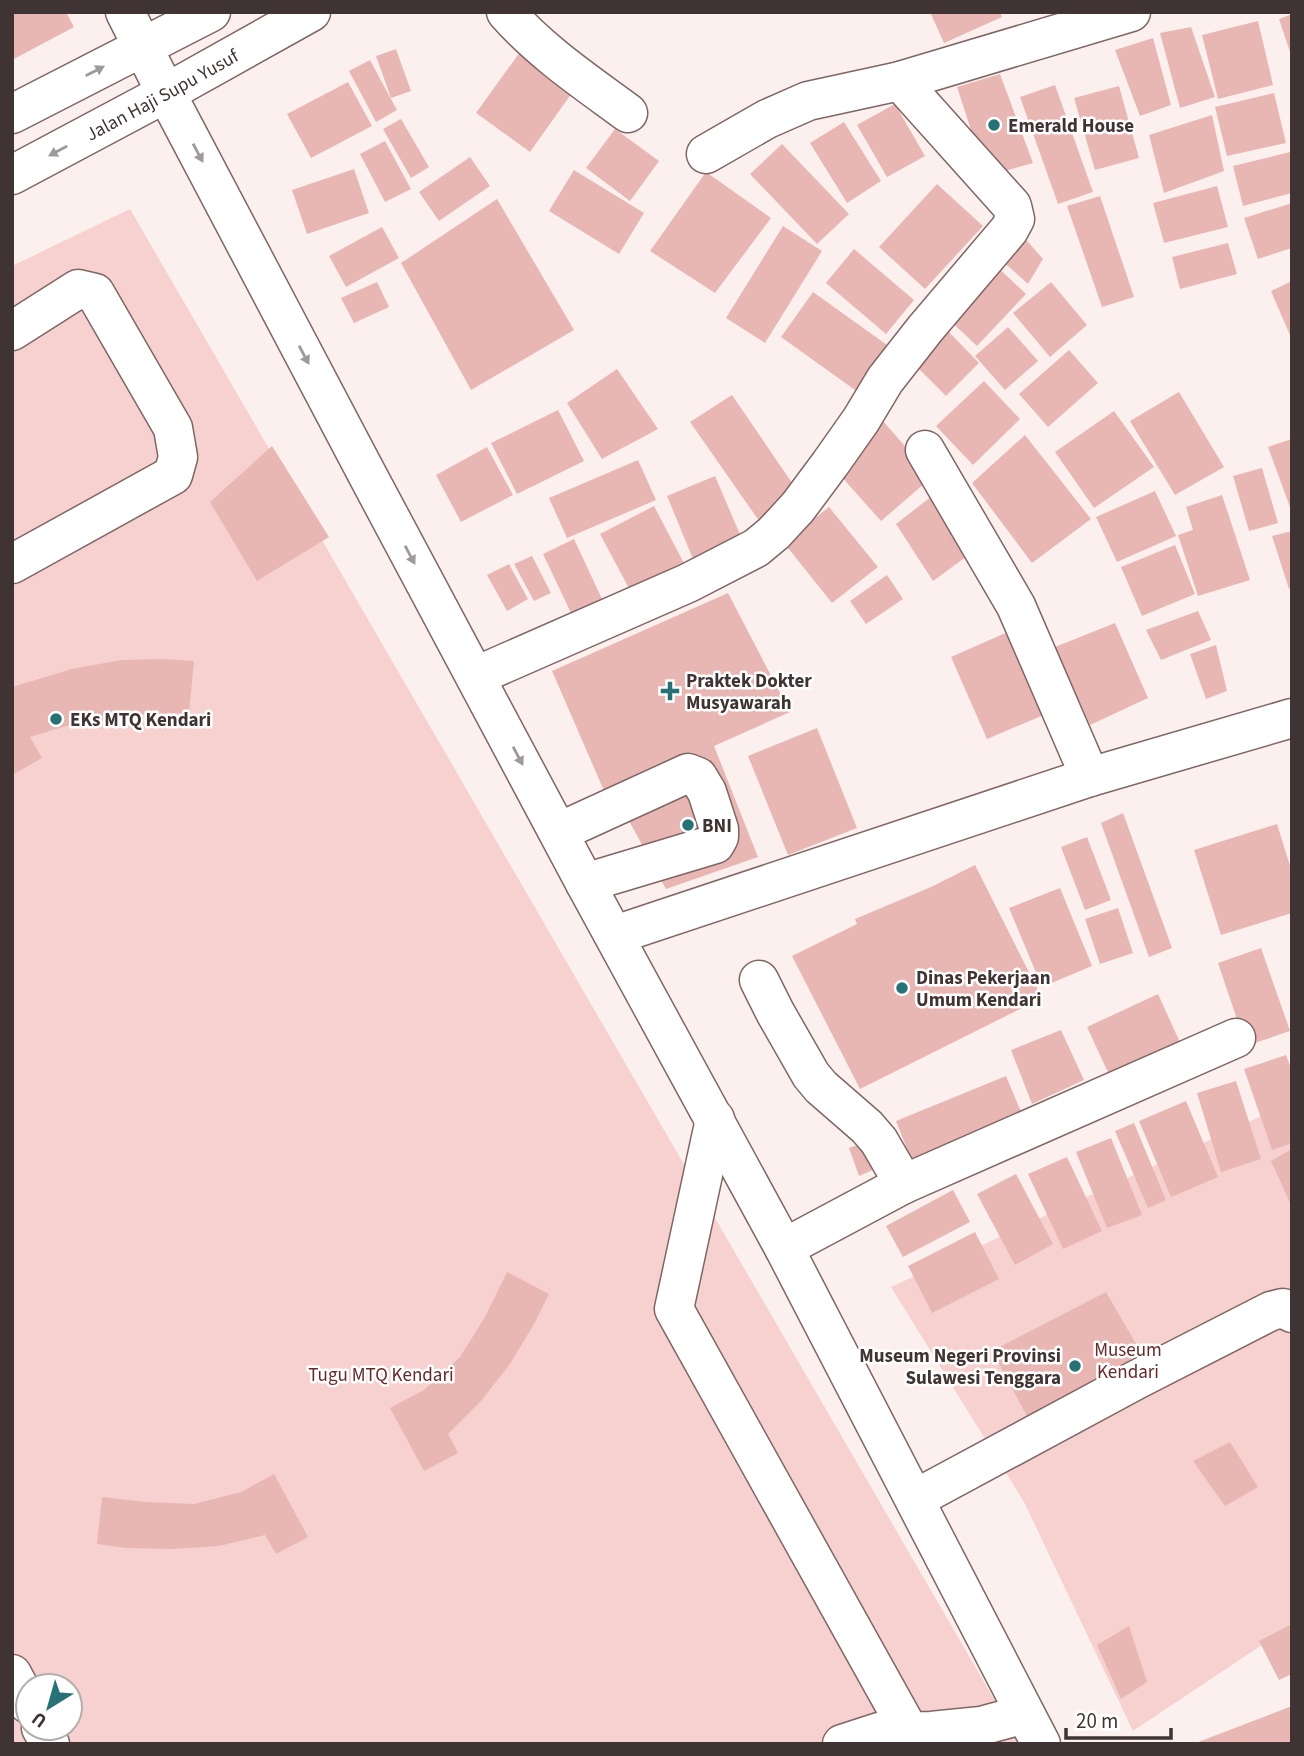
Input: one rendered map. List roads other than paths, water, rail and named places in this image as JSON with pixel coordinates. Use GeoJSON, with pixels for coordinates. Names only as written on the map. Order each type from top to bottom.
{"type":"FeatureCollection","features":[{"type":"Feature","properties":{"kind":"street"},"geometry":{"type":"LineString","coordinates":[[125,12],[368,476],[784,1248],[1033,1729]]}},
{"type":"Feature","properties":{"kind":"street"},"geometry":{"type":"LineString","coordinates":[[12,114],[211,12]]}},
{"type":"Feature","properties":{"kind":"street","name":"Jalan Haji Supu Yusuf"},"geometry":{"type":"LineString","coordinates":[[12,175],[311,12]]}},
{"type":"Feature","properties":{"kind":"street"},"geometry":{"type":"LineString","coordinates":[[506,12],[520,28],[575,74],[628,113]]}},
{"type":"Feature","properties":{"kind":"street"},"geometry":{"type":"LineString","coordinates":[[706,154],[766,119],[808,101],[900,81],[1131,12]]}},
{"type":"Feature","properties":{"kind":"street"},"geometry":{"type":"LineString","coordinates":[[476,676],[688,583],[756,548],[774,533],[798,507],[830,464],[885,380],[925,328],[1009,230],[1015,219],[1012,206],[900,81]]}},
{"type":"Feature","properties":{"kind":"street"},"geometry":{"type":"LineString","coordinates":[[12,331],[78,289],[95,293],[173,428],[178,457],[173,475],[12,564]]}},
{"type":"Feature","properties":{"kind":"street"},"geometry":{"type":"LineString","coordinates":[[925,450],[1016,606],[1090,777]]}},
{"type":"Feature","properties":{"kind":"street"},"geometry":{"type":"LineString","coordinates":[[615,936],[1090,777],[1292,718]]}},
{"type":"Feature","properties":{"kind":"street"},"geometry":{"type":"LineString","coordinates":[[559,832],[688,773],[698,777],[707,792],[719,829],[715,844],[586,883]]}},
{"type":"Feature","properties":{"kind":"street"},"geometry":{"type":"LineString","coordinates":[[758,980],[811,1075],[867,1127],[904,1184]]}},
{"type":"Feature","properties":{"kind":"street"},"geometry":{"type":"LineString","coordinates":[[784,1248],[904,1184],[1237,1038]]}},
{"type":"Feature","properties":{"kind":"street"},"geometry":{"type":"LineString","coordinates":[[715,1119],[674,1309],[909,1731]]}},
{"type":"Feature","properties":{"kind":"street"},"geometry":{"type":"LineString","coordinates":[[915,1499],[1271,1311],[1283,1308],[1292,1313]]}},
{"type":"Feature","properties":{"kind":"street"},"geometry":{"type":"LineString","coordinates":[[842,1744],[879,1732],[981,1726],[1033,1729]]}},
{"type":"Feature","properties":{"kind":"place","name":"Emerald House"},"geometry":{"type":"Point","coordinates":[994,125]}},
{"type":"Feature","properties":{"kind":"place","name":"Praktek Dokter Musyawarah"},"geometry":{"type":"Point","coordinates":[670,691]}},
{"type":"Feature","properties":{"kind":"place","name":"EKs MTQ Kendari"},"geometry":{"type":"Point","coordinates":[56,719]}},
{"type":"Feature","properties":{"kind":"place","name":"BNI"},"geometry":{"type":"Point","coordinates":[688,825]}},
{"type":"Feature","properties":{"kind":"place","name":"Dinas Pekerjaan Umum Kendari"},"geometry":{"type":"Point","coordinates":[902,988]}},
{"type":"Feature","properties":{"kind":"place","name":"Museum Negeri Provinsi Sulawesi Tenggara"},"geometry":{"type":"Point","coordinates":[1075,1366]}},
{"type":"Feature","properties":{"kind":"park label","name":"Museum Kendari"},"geometry":{"type":"Point","coordinates":[1128,1360]}},
{"type":"Feature","properties":{"kind":"park label","name":"Tugu MTQ Kendari"},"geometry":{"type":"Point","coordinates":[381,1374]}}]}
